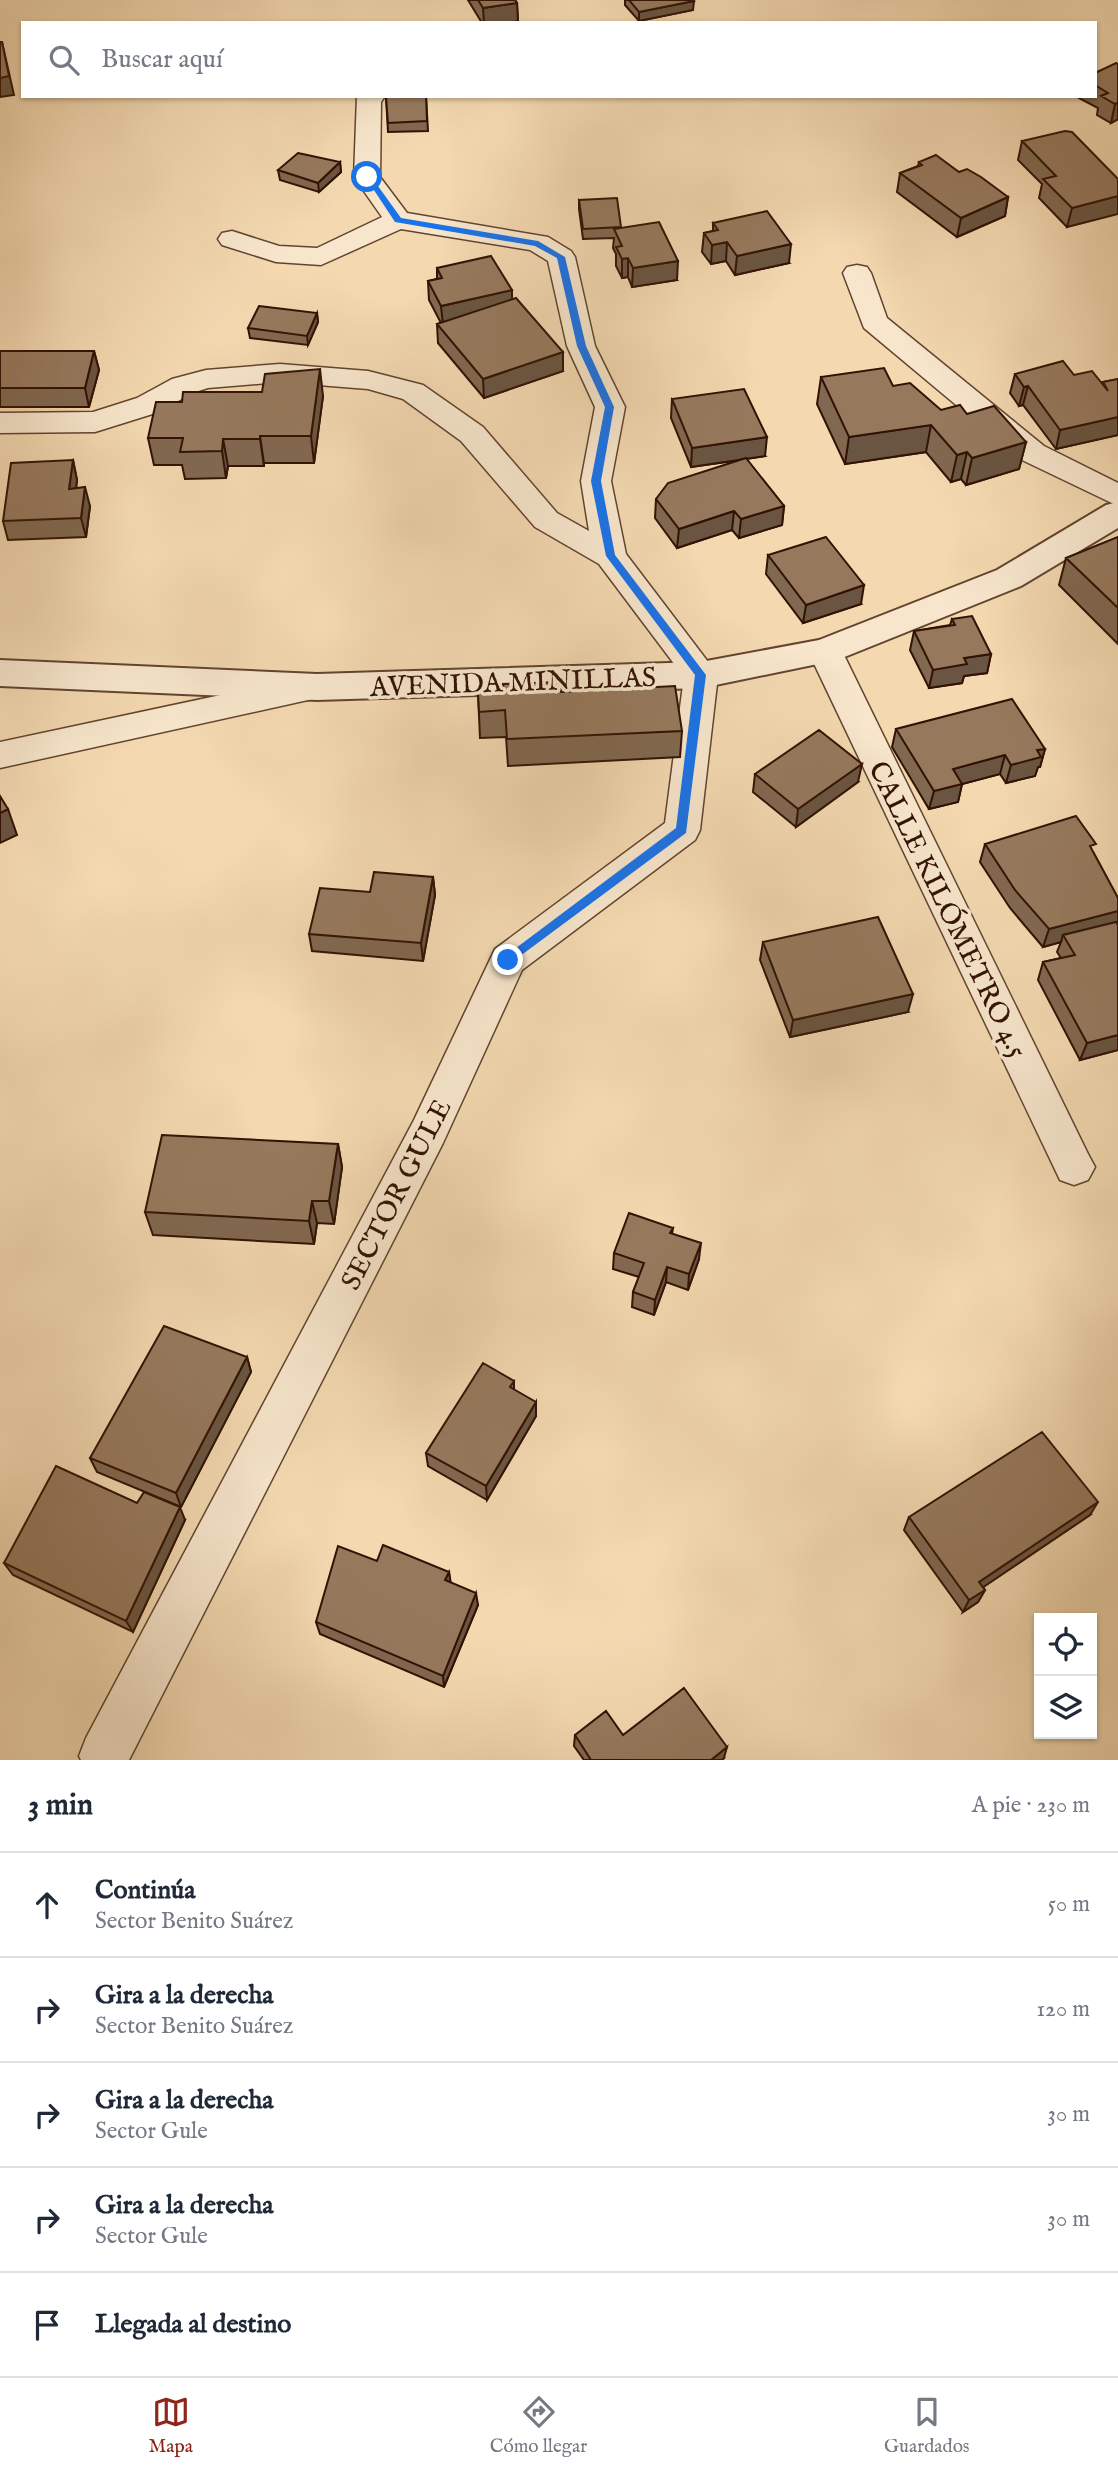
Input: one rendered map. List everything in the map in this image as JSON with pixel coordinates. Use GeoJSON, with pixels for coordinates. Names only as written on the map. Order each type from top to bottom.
{"type":"FeatureCollection","features":[{"type":"Feature","properties":{"kind":"street"},"geometry":{"type":"LineString","coordinates":[[370,98],[367,177],[398,220]]}},
{"type":"Feature","properties":{"kind":"street"},"geometry":{"type":"LineString","coordinates":[[232,239],[276,254],[321,257],[398,220],[538,243],[561,257],[581,346],[610,407],[596,481],[611,556]]}},
{"type":"Feature","properties":{"kind":"street"},"geometry":{"type":"LineString","coordinates":[[857,273],[874,322],[1033,453],[1118,496]]}},
{"type":"Feature","properties":{"kind":"street"},"geometry":{"type":"LineString","coordinates":[[0,423],[95,422],[148,405],[182,386],[206,379],[280,373],[368,380],[413,392],[472,434],[546,520],[611,556],[701,675]]}},
{"type":"Feature","properties":{"kind":"street","name":"AVENIDA MINILLAS"},"geometry":{"type":"LineString","coordinates":[[0,673],[317,687],[701,675],[825,652],[1009,578],[1118,513]]}},
{"type":"Feature","properties":{"kind":"street","name":"CALLE KILÓMETRO 4.5"},"geometry":{"type":"LineString","coordinates":[[825,652],[1074,1167]]}},
{"type":"Feature","properties":{"kind":"street","name":"SECTOR GULE"},"geometry":{"type":"LineString","coordinates":[[104,1756],[429,1130],[508,960],[682,830],[701,675]]}},
{"type":"Feature","properties":{"kind":"street"},"geometry":{"type":"LineString","coordinates":[[0,755],[317,687]]}},
{"type":"Feature","properties":{"kind":"building"},"geometry":{"type":"Polygon","coordinates":[[[478,0],[515,0],[517,3],[483,8],[478,0]]]}},
{"type":"Feature","properties":{"kind":"building"},"geometry":{"type":"Polygon","coordinates":[[[629,0],[693,0],[694,1],[639,12],[629,0]]]}},
{"type":"Feature","properties":{"kind":"building"},"geometry":{"type":"Polygon","coordinates":[[[0,42],[9,76],[0,78],[0,42]]]}},
{"type":"Feature","properties":{"kind":"building"},"geometry":{"type":"Polygon","coordinates":[[[1118,64],[1118,102],[1115,104],[1101,96],[1108,93],[1097,86],[1097,72],[1118,64]]]}},
{"type":"Feature","properties":{"kind":"building"},"geometry":{"type":"Polygon","coordinates":[[[386,98],[426,98],[427,121],[388,123],[386,98]]]}},
{"type":"Feature","properties":{"kind":"building"},"geometry":{"type":"Polygon","coordinates":[[[1065,131],[1072,132],[1118,179],[1118,196],[1072,208],[1043,179],[1056,176],[1022,141],[1065,131]]]}},
{"type":"Feature","properties":{"kind":"building"},"geometry":{"type":"Polygon","coordinates":[[[298,153],[340,162],[318,183],[278,170],[298,153]]]}},
{"type":"Feature","properties":{"kind":"building"},"geometry":{"type":"Polygon","coordinates":[[[936,155],[959,172],[967,169],[981,177],[1008,197],[961,218],[900,173],[922,165],[919,162],[936,155]]]}},
{"type":"Feature","properties":{"kind":"building"},"geometry":{"type":"Polygon","coordinates":[[[617,198],[621,227],[583,229],[579,200],[617,198]]]}},
{"type":"Feature","properties":{"kind":"building"},"geometry":{"type":"Polygon","coordinates":[[[767,211],[791,244],[737,256],[727,242],[712,245],[704,233],[718,230],[713,223],[767,211]]]}},
{"type":"Feature","properties":{"kind":"building"},"geometry":{"type":"Polygon","coordinates":[[[659,222],[678,261],[633,268],[628,258],[622,259],[616,247],[622,246],[614,229],[659,222]]]}},
{"type":"Feature","properties":{"kind":"building"},"geometry":{"type":"Polygon","coordinates":[[[491,256],[512,290],[441,306],[428,281],[442,278],[437,268],[491,256]]]}},
{"type":"Feature","properties":{"kind":"building"},"geometry":{"type":"Polygon","coordinates":[[[516,298],[563,352],[483,379],[437,324],[516,298]]]}},
{"type":"Feature","properties":{"kind":"building"},"geometry":{"type":"Polygon","coordinates":[[[259,306],[317,313],[307,336],[248,328],[259,306]]]}},
{"type":"Feature","properties":{"kind":"building"},"geometry":{"type":"Polygon","coordinates":[[[0,351],[94,351],[85,388],[0,388],[0,351]]]}},
{"type":"Feature","properties":{"kind":"building"},"geometry":{"type":"Polygon","coordinates":[[[1063,361],[1074,375],[1092,371],[1108,391],[1103,382],[1118,379],[1118,417],[1060,430],[1028,386],[1024,387],[1015,374],[1063,361]]]}},
{"type":"Feature","properties":{"kind":"building"},"geometry":{"type":"Polygon","coordinates":[[[884,368],[893,386],[910,383],[941,410],[960,405],[967,414],[994,406],[1026,442],[972,458],[967,452],[957,455],[931,425],[849,437],[821,377],[884,368]]]}},
{"type":"Feature","properties":{"kind":"building"},"geometry":{"type":"Polygon","coordinates":[[[320,369],[311,436],[223,439],[222,451],[180,452],[183,438],[148,438],[156,402],[182,402],[183,392],[262,392],[265,374],[320,369]]]}},
{"type":"Feature","properties":{"kind":"building"},"geometry":{"type":"Polygon","coordinates":[[[744,389],[767,437],[692,448],[672,399],[744,389]]]}},
{"type":"Feature","properties":{"kind":"building"},"geometry":{"type":"Polygon","coordinates":[[[746,458],[784,506],[741,519],[734,511],[679,529],[656,499],[668,483],[746,458]]]}},
{"type":"Feature","properties":{"kind":"building"},"geometry":{"type":"Polygon","coordinates":[[[73,460],[69,489],[85,487],[81,518],[3,521],[11,463],[73,460]]]}},
{"type":"Feature","properties":{"kind":"building"},"geometry":{"type":"Polygon","coordinates":[[[826,537],[864,585],[806,605],[768,555],[826,537]]]}},
{"type":"Feature","properties":{"kind":"building"},"geometry":{"type":"Polygon","coordinates":[[[1118,537],[1118,608],[1066,558],[1118,537]]]}},
{"type":"Feature","properties":{"kind":"building"},"geometry":{"type":"Polygon","coordinates":[[[972,616],[991,654],[964,658],[967,664],[933,670],[914,631],[955,625],[952,619],[972,616]]]}},
{"type":"Feature","properties":{"kind":"building"},"geometry":{"type":"Polygon","coordinates":[[[560,682],[561,692],[675,686],[682,731],[507,739],[505,710],[479,712],[478,693],[504,692],[503,684],[560,682]]]}},
{"type":"Feature","properties":{"kind":"building"},"geometry":{"type":"Polygon","coordinates":[[[1012,699],[1045,749],[1037,750],[1041,757],[1011,765],[1005,755],[953,769],[962,784],[934,791],[896,729],[1012,699]]]}},
{"type":"Feature","properties":{"kind":"building"},"geometry":{"type":"Polygon","coordinates":[[[819,730],[862,764],[798,809],[755,774],[819,730]]]}},
{"type":"Feature","properties":{"kind":"building"},"geometry":{"type":"Polygon","coordinates":[[[0,796],[8,809],[0,813],[0,796]]]}},
{"type":"Feature","properties":{"kind":"building"},"geometry":{"type":"Polygon","coordinates":[[[1076,816],[1096,844],[1090,846],[1118,898],[1118,911],[1049,929],[1015,890],[985,844],[1076,816]]]}},
{"type":"Feature","properties":{"kind":"building"},"geometry":{"type":"Polygon","coordinates":[[[374,872],[433,877],[421,943],[309,934],[320,888],[370,892],[374,872]]]}},
{"type":"Feature","properties":{"kind":"building"},"geometry":{"type":"Polygon","coordinates":[[[878,917],[913,994],[793,1020],[763,942],[878,917]]]}},
{"type":"Feature","properties":{"kind":"building"},"geometry":{"type":"Polygon","coordinates":[[[1116,922],[1118,1035],[1087,1043],[1043,962],[1075,955],[1063,935],[1116,922]]]}},
{"type":"Feature","properties":{"kind":"building"},"geometry":{"type":"Polygon","coordinates":[[[162,1135],[338,1144],[329,1201],[312,1201],[309,1221],[145,1212],[162,1135]]]}},
{"type":"Feature","properties":{"kind":"building"},"geometry":{"type":"Polygon","coordinates":[[[629,1213],[673,1228],[670,1233],[701,1243],[689,1274],[667,1267],[655,1300],[633,1292],[644,1263],[614,1253],[629,1213]]]}},
{"type":"Feature","properties":{"kind":"building"},"geometry":{"type":"Polygon","coordinates":[[[164,1326],[247,1357],[176,1493],[90,1458],[164,1326]]]}},
{"type":"Feature","properties":{"kind":"building"},"geometry":{"type":"Polygon","coordinates":[[[483,1363],[514,1381],[510,1387],[536,1402],[486,1486],[426,1453],[483,1363]]]}},
{"type":"Feature","properties":{"kind":"building"},"geometry":{"type":"Polygon","coordinates":[[[1042,1432],[1098,1502],[979,1582],[985,1590],[969,1600],[909,1517],[1042,1432]]]}},
{"type":"Feature","properties":{"kind":"building"},"geometry":{"type":"Polygon","coordinates":[[[56,1466],[137,1503],[144,1492],[180,1507],[126,1621],[4,1563],[56,1466]]]}},
{"type":"Feature","properties":{"kind":"building"},"geometry":{"type":"Polygon","coordinates":[[[383,1545],[449,1572],[445,1580],[476,1593],[443,1676],[316,1622],[338,1546],[377,1561],[383,1545]]]}},
{"type":"Feature","properties":{"kind":"building"},"geometry":{"type":"Polygon","coordinates":[[[684,1688],[727,1747],[711,1760],[591,1760],[575,1735],[606,1711],[623,1735],[684,1688]]]}},
{"type":"Feature","properties":{"kind":"route"},"geometry":{"type":"LineString","coordinates":[[367,177],[398,220],[538,243],[561,257],[581,346],[610,407],[596,481],[611,556],[701,675],[682,830],[508,960]]}}]}
